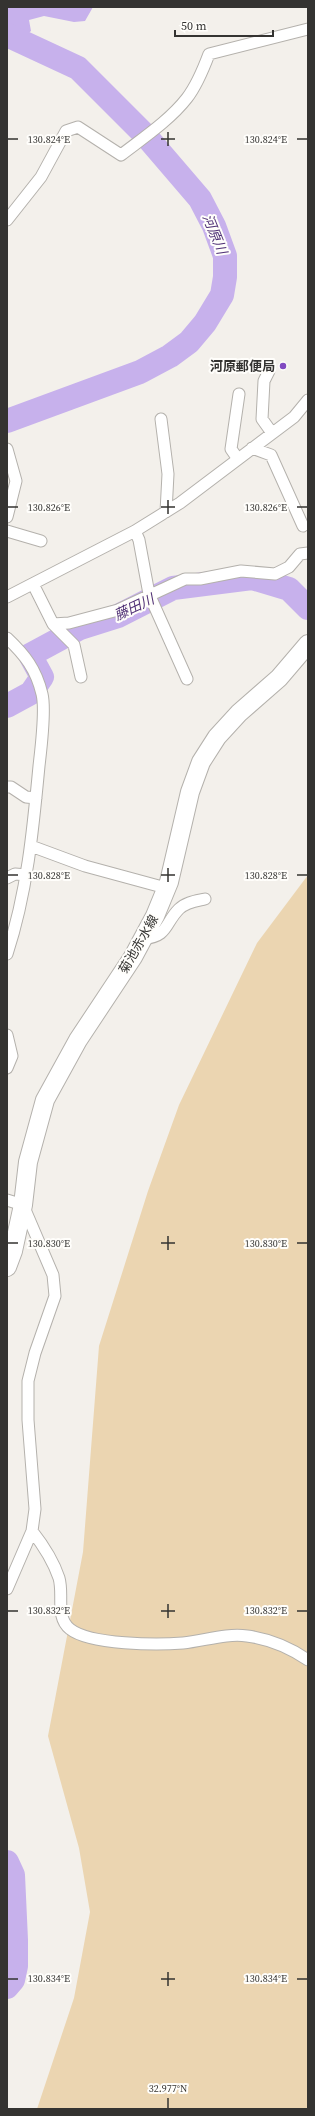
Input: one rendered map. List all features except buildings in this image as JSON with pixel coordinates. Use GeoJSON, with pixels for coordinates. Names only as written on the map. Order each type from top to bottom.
{"type":"FeatureCollection","features":[{"type":"Feature","properties":{"kind":"main road","name":"菊池赤水線"},"geometry":{"type":"LineString","coordinates":[[7,1268],[13,1251],[15,1203],[45,1100],[78,1040],[143,939],[155,916],[166,888],[190,792],[201,762],[217,737],[239,713],[279,678],[308,644]]}},
{"type":"Feature","properties":{"kind":"street"},"geometry":{"type":"LineString","coordinates":[[7,220],[41,177],[66,131],[78,127],[121,155],[172,114],[186,99],[198,82],[209,54],[308,29]]}},
{"type":"Feature","properties":{"kind":"street"},"geometry":{"type":"LineString","coordinates":[[269,370],[264,381],[262,419],[272,433]]}},
{"type":"Feature","properties":{"kind":"street"},"geometry":{"type":"LineString","coordinates":[[238,459],[231,449],[239,394]]}},
{"type":"Feature","properties":{"kind":"street"},"geometry":{"type":"LineString","coordinates":[[7,597],[135,531],[166,512],[294,417],[308,400]]}},
{"type":"Feature","properties":{"kind":"street"},"geometry":{"type":"LineString","coordinates":[[161,418],[168,474],[166,512]]}},
{"type":"Feature","properties":{"kind":"street"},"geometry":{"type":"LineString","coordinates":[[252,448],[271,455],[302,526]]}},
{"type":"Feature","properties":{"kind":"street"},"geometry":{"type":"LineString","coordinates":[[7,517],[16,481],[8,451]]}},
{"type":"Feature","properties":{"kind":"street"},"geometry":{"type":"LineString","coordinates":[[7,531],[41,541]]}},
{"type":"Feature","properties":{"kind":"street"},"geometry":{"type":"LineString","coordinates":[[135,531],[139,540],[149,594],[187,679]]}},
{"type":"Feature","properties":{"kind":"street"},"geometry":{"type":"LineString","coordinates":[[53,624],[69,623],[118,610],[149,594],[185,579],[200,579],[241,571],[275,574],[288,567],[300,554],[308,553]]}},
{"type":"Feature","properties":{"kind":"street"},"geometry":{"type":"LineString","coordinates":[[33,584],[53,624],[74,645],[81,677]]}},
{"type":"Feature","properties":{"kind":"street"},"geometry":{"type":"LineString","coordinates":[[7,638],[33,668],[42,695],[42,740],[32,846],[27,874],[7,954]]}},
{"type":"Feature","properties":{"kind":"street"},"geometry":{"type":"LineString","coordinates":[[7,787],[11,787],[26,797],[36,798]]}},
{"type":"Feature","properties":{"kind":"street"},"geometry":{"type":"LineString","coordinates":[[32,846],[85,866],[166,888]]}},
{"type":"Feature","properties":{"kind":"street"},"geometry":{"type":"LineString","coordinates":[[7,878],[15,874],[27,874]]}},
{"type":"Feature","properties":{"kind":"street"},"geometry":{"type":"LineString","coordinates":[[143,939],[155,937],[167,927],[179,909],[188,903],[205,899]]}},
{"type":"Feature","properties":{"kind":"street"},"geometry":{"type":"LineString","coordinates":[[7,1035],[12,1056],[7,1068]]}},
{"type":"Feature","properties":{"kind":"street"},"geometry":{"type":"LineString","coordinates":[[7,1589],[32,1531],[34,1509],[32,1460],[28,1420],[28,1381],[34,1353],[55,1296],[53,1275],[15,1203]]}},
{"type":"Feature","properties":{"kind":"street"},"geometry":{"type":"LineString","coordinates":[[32,1531],[46,1548],[59,1579],[62,1618],[70,1629],[89,1638],[124,1643],[184,1643],[211,1638],[245,1636],[275,1642],[308,1660]]}},
{"type":"Feature","properties":{"kind":"shaded area"},"geometry":{"type":"Polygon","coordinates":[[[7,7],[93,7],[85,21],[74,22],[44,16],[29,20],[31,31],[7,50],[7,7]]]}},
{"type":"Feature","properties":{"kind":"shaded area"},"geometry":{"type":"Polygon","coordinates":[[[308,875],[308,2109],[37,2109],[74,1998],[90,1912],[79,1848],[48,1736],[83,1552],[99,1346],[148,1191],[179,1105],[257,943],[308,875]]]}},
{"type":"Feature","properties":{"kind":"waterway","name":"河原川"},"geometry":{"type":"LineString","coordinates":[[7,35],[78,68],[146,136],[200,199],[214,226],[225,256],[225,277],[222,295],[205,323],[189,342],[170,356],[140,372],[7,421]]}},
{"type":"Feature","properties":{"kind":"waterway","name":"藤田川"},"geometry":{"type":"LineString","coordinates":[[7,706],[31,693],[42,677],[30,655],[80,628],[118,616],[173,588],[252,578],[289,589],[308,608]]}},
{"type":"Feature","properties":{"kind":"waterway","name":"藤田川"},"geometry":{"type":"LineString","coordinates":[[7,1862],[13,1875],[16,1940],[16,1966],[13,1980],[7,1987]]}},
{"type":"Feature","properties":{"kind":"place","name":"河原郵便局"},"geometry":{"type":"Point","coordinates":[283,366]}}]}
